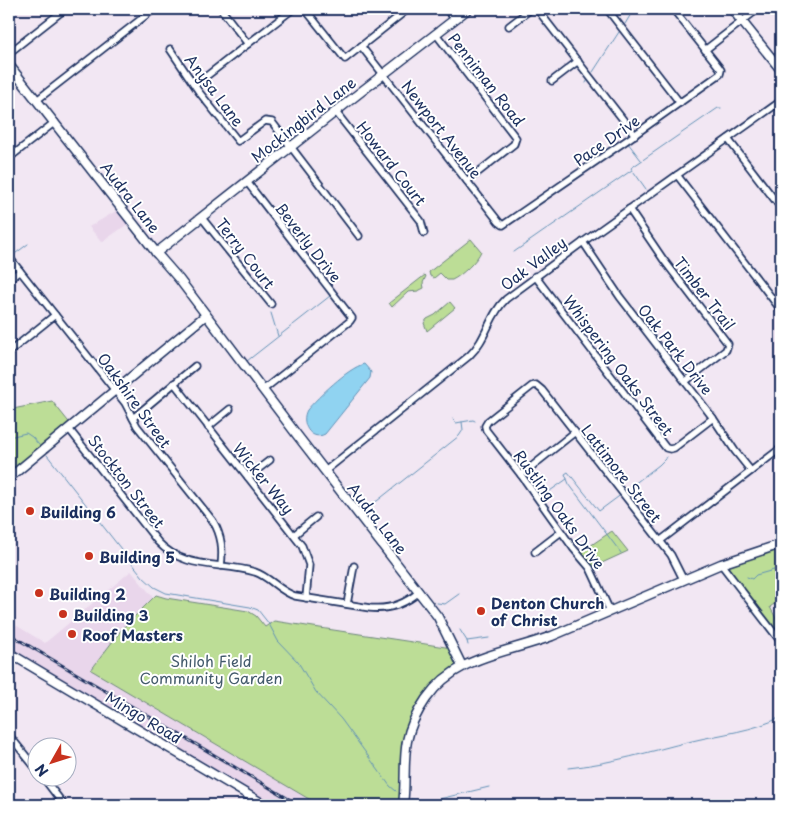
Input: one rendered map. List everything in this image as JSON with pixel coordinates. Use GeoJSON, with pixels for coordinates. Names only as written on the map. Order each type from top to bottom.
{"type":"FeatureCollection","features":[{"type":"Feature","properties":{"kind":"street"},"geometry":{"type":"LineString","coordinates":[[9,53],[65,9]]}},
{"type":"Feature","properties":{"kind":"street"},"geometry":{"type":"LineString","coordinates":[[37,100],[154,9]]}},
{"type":"Feature","properties":{"kind":"street"},"geometry":{"type":"LineString","coordinates":[[221,9],[248,44]]}},
{"type":"Feature","properties":{"kind":"street"},"geometry":{"type":"LineString","coordinates":[[195,85],[293,9]]}},
{"type":"Feature","properties":{"kind":"street"},"geometry":{"type":"LineString","coordinates":[[305,9],[345,59],[408,9]]}},
{"type":"Feature","properties":{"kind":"street"},"geometry":{"type":"LineString","coordinates":[[392,9],[398,16]]}},
{"type":"Feature","properties":{"kind":"street"},"geometry":{"type":"LineString","coordinates":[[446,9],[455,19]]}},
{"type":"Feature","properties":{"kind":"street","name":"Mockingbird Lane"},"geometry":{"type":"LineString","coordinates":[[156,253],[335,111],[468,9]]}},
{"type":"Feature","properties":{"kind":"street"},"geometry":{"type":"LineString","coordinates":[[509,26],[531,9]]}},
{"type":"Feature","properties":{"kind":"street"},"geometry":{"type":"LineString","coordinates":[[537,9],[635,135]]}},
{"type":"Feature","properties":{"kind":"street"},"geometry":{"type":"LineString","coordinates":[[607,9],[680,103]]}},
{"type":"Feature","properties":{"kind":"street"},"geometry":{"type":"LineString","coordinates":[[673,9],[705,50],[758,9]]}},
{"type":"Feature","properties":{"kind":"street"},"geometry":{"type":"LineString","coordinates":[[732,9],[781,70]]}},
{"type":"Feature","properties":{"kind":"street","name":"Penniman Road"},"geometry":{"type":"LineString","coordinates":[[436,34],[515,134],[517,140],[467,181]]}},
{"type":"Feature","properties":{"kind":"street","name":"Newport Avenue"},"geometry":{"type":"LineString","coordinates":[[361,46],[498,222],[503,225]]}},
{"type":"Feature","properties":{"kind":"street","name":"Anysa Lane"},"geometry":{"type":"LineString","coordinates":[[170,50],[238,141],[264,122],[268,120],[273,123],[359,236]]}},
{"type":"Feature","properties":{"kind":"street","name":"Pace Drive"},"geometry":{"type":"LineString","coordinates":[[503,225],[718,76],[721,72],[720,69],[705,50]]}},
{"type":"Feature","properties":{"kind":"street"},"geometry":{"type":"LineString","coordinates":[[552,81],[578,61]]}},
{"type":"Feature","properties":{"kind":"street","name":"Audra Lane"},"geometry":{"type":"LineString","coordinates":[[9,64],[156,253],[179,279],[419,592],[440,620],[462,666]]}},
{"type":"Feature","properties":{"kind":"street","name":"Oak Valley"},"geometry":{"type":"LineString","coordinates":[[325,471],[472,353],[486,335],[499,306],[535,276],[781,101]]}},
{"type":"Feature","properties":{"kind":"street","name":"Howard Court"},"geometry":{"type":"LineString","coordinates":[[335,111],[421,221],[424,233]]}},
{"type":"Feature","properties":{"kind":"street"},"geometry":{"type":"LineString","coordinates":[[9,158],[55,122]]}},
{"type":"Feature","properties":{"kind":"street"},"geometry":{"type":"LineString","coordinates":[[728,139],[781,208]]}},
{"type":"Feature","properties":{"kind":"street"},"geometry":{"type":"LineString","coordinates":[[677,175],[781,310]]}},
{"type":"Feature","properties":{"kind":"street","name":"Beverly Drive"},"geometry":{"type":"LineString","coordinates":[[247,182],[352,318],[263,390]]}},
{"type":"Feature","properties":{"kind":"street","name":"Timber Trail"},"geometry":{"type":"LineString","coordinates":[[629,209],[728,344],[726,350],[686,382]]}},
{"type":"Feature","properties":{"kind":"street","name":"Terry Court"},"geometry":{"type":"LineString","coordinates":[[202,218],[270,304]]}},
{"type":"Feature","properties":{"kind":"street","name":"Oak Park Drive"},"geometry":{"type":"LineString","coordinates":[[582,242],[620,297],[686,382],[751,471]]}},
{"type":"Feature","properties":{"kind":"street","name":"Oakshire Street"},"geometry":{"type":"LineString","coordinates":[[9,257],[115,390],[126,405],[137,426],[215,525],[222,547],[221,566]]}},
{"type":"Feature","properties":{"kind":"street"},"geometry":{"type":"LineString","coordinates":[[9,280],[20,271]]}},
{"type":"Feature","properties":{"kind":"street","name":"Whispering Oaks Street"},"geometry":{"type":"LineString","coordinates":[[535,276],[666,448],[674,448],[713,418]]}},
{"type":"Feature","properties":{"kind":"street"},"geometry":{"type":"LineString","coordinates":[[9,352],[55,315]]}},
{"type":"Feature","properties":{"kind":"street"},"geometry":{"type":"LineString","coordinates":[[9,478],[206,315]]}},
{"type":"Feature","properties":{"kind":"street"},"geometry":{"type":"LineString","coordinates":[[133,418],[196,366]]}},
{"type":"Feature","properties":{"kind":"street","name":"Wicker Way"},"geometry":{"type":"LineString","coordinates":[[174,383],[302,546],[308,561],[309,578],[306,598]]}},
{"type":"Feature","properties":{"kind":"street","name":"Rustling Oaks Drive"},"geometry":{"type":"LineString","coordinates":[[536,385],[530,387],[488,421],[485,426],[487,433],[521,475],[561,532],[590,568],[610,611]]}},
{"type":"Feature","properties":{"kind":"street","name":"Lattimore Street"},"geometry":{"type":"LineString","coordinates":[[536,385],[676,562],[683,579]]}},
{"type":"Feature","properties":{"kind":"street"},"geometry":{"type":"LineString","coordinates":[[208,427],[230,409]]}},
{"type":"Feature","properties":{"kind":"street","name":"Stockton Street"},"geometry":{"type":"LineString","coordinates":[[69,429],[165,548],[172,554],[188,561],[256,573],[267,578],[287,593],[306,598],[375,609],[389,608],[406,602],[419,592]]}},
{"type":"Feature","properties":{"kind":"street"},"geometry":{"type":"LineString","coordinates":[[521,475],[575,432]]}},
{"type":"Feature","properties":{"kind":"street"},"geometry":{"type":"LineString","coordinates":[[660,541],[781,448]]}},
{"type":"Feature","properties":{"kind":"street"},"geometry":{"type":"LineString","coordinates":[[248,477],[270,460]]}},
{"type":"Feature","properties":{"kind":"street"},"geometry":{"type":"LineString","coordinates":[[294,535],[316,517]]}},
{"type":"Feature","properties":{"kind":"street"},"geometry":{"type":"LineString","coordinates":[[535,552],[561,532]]}},
{"type":"Feature","properties":{"kind":"street"},"geometry":{"type":"LineString","coordinates":[[403,805],[406,747],[415,717],[434,688],[452,672],[476,660],[540,641],[720,564],[781,544]]}},
{"type":"Feature","properties":{"kind":"street"},"geometry":{"type":"LineString","coordinates":[[720,564],[781,642]]}},
{"type":"Feature","properties":{"kind":"street"},"geometry":{"type":"LineString","coordinates":[[347,604],[354,566]]}},
{"type":"Feature","properties":{"kind":"street","name":"Mingo Road"},"geometry":{"type":"LineString","coordinates":[[9,652],[265,805]]}},
{"type":"Feature","properties":{"kind":"street"},"geometry":{"type":"LineString","coordinates":[[9,736],[28,759]]}},
{"type":"Feature","properties":{"kind":"street"},"geometry":{"type":"LineString","coordinates":[[50,786],[64,805]]}},
{"type":"Feature","properties":{"kind":"shaded area"},"geometry":{"type":"Polygon","coordinates":[[[121,208],[132,221],[102,242],[89,227],[121,208]]]}},
{"type":"Feature","properties":{"kind":"shaded area"},"geometry":{"type":"Polygon","coordinates":[[[131,571],[153,597],[122,629],[91,670],[319,805],[265,805],[9,653],[9,621],[45,643],[131,571]]]}},
{"type":"Feature","properties":{"kind":"green space"},"geometry":{"type":"Polygon","coordinates":[[[471,239],[481,251],[473,263],[452,280],[447,280],[440,273],[434,278],[430,276],[429,272],[471,239]]]}},
{"type":"Feature","properties":{"kind":"green space"},"geometry":{"type":"Polygon","coordinates":[[[425,275],[424,288],[408,292],[392,307],[389,303],[425,275]]]}},
{"type":"Feature","properties":{"kind":"green space"},"geometry":{"type":"Polygon","coordinates":[[[450,302],[455,308],[427,331],[424,323],[427,319],[435,315],[450,302]]]}},
{"type":"Feature","properties":{"kind":"green space"},"geometry":{"type":"Polygon","coordinates":[[[9,396],[13,409],[52,401],[72,426],[9,478],[9,396]]]}},
{"type":"Feature","properties":{"kind":"green space"},"geometry":{"type":"Polygon","coordinates":[[[612,531],[628,551],[591,568],[578,554],[612,531]]]}},
{"type":"Feature","properties":{"kind":"green space"},"geometry":{"type":"Polygon","coordinates":[[[781,544],[781,613],[774,604],[770,607],[781,624],[781,642],[721,564],[781,544]]]}},
{"type":"Feature","properties":{"kind":"green space","name":"Shiloh Field Community Garden"},"geometry":{"type":"Polygon","coordinates":[[[156,595],[248,611],[256,616],[265,627],[274,621],[452,648],[462,666],[440,682],[411,729],[403,805],[319,805],[91,670],[122,629],[156,595]]]}},
{"type":"Feature","properties":{"kind":"water"},"geometry":{"type":"Polygon","coordinates":[[[364,364],[371,372],[370,378],[325,434],[320,436],[311,433],[305,420],[307,410],[342,377],[364,364]]]}},
{"type":"Feature","properties":{"kind":"waterway"},"geometry":{"type":"LineString","coordinates":[[625,24],[634,9]]}},
{"type":"Feature","properties":{"kind":"waterway"},"geometry":{"type":"LineString","coordinates":[[593,72],[619,32]]}},
{"type":"Feature","properties":{"kind":"waterway"},"geometry":{"type":"LineString","coordinates":[[646,189],[631,168],[718,108],[721,108]]}},
{"type":"Feature","properties":{"kind":"waterway"},"geometry":{"type":"LineString","coordinates":[[628,143],[641,160]]}},
{"type":"Feature","properties":{"kind":"waterway"},"geometry":{"type":"LineString","coordinates":[[514,252],[632,170]]}},
{"type":"Feature","properties":{"kind":"waterway"},"geometry":{"type":"LineString","coordinates":[[12,256],[28,244]]}},
{"type":"Feature","properties":{"kind":"waterway"},"geometry":{"type":"LineString","coordinates":[[247,361],[330,296]]}},
{"type":"Feature","properties":{"kind":"waterway"},"geometry":{"type":"LineString","coordinates":[[271,313],[278,336]]}},
{"type":"Feature","properties":{"kind":"waterway"},"geometry":{"type":"LineString","coordinates":[[453,419],[456,423],[475,421]]}},
{"type":"Feature","properties":{"kind":"waterway"},"geometry":{"type":"LineString","coordinates":[[361,509],[377,501],[459,436],[463,430],[462,422]]}},
{"type":"Feature","properties":{"kind":"waterway"},"geometry":{"type":"LineString","coordinates":[[9,437],[26,433],[39,445]]}},
{"type":"Feature","properties":{"kind":"waterway"},"geometry":{"type":"LineString","coordinates":[[47,455],[143,577],[154,587],[166,593],[258,610],[269,624],[278,641],[298,662],[316,692],[341,719],[390,786],[396,791]]}},
{"type":"Feature","properties":{"kind":"waterway"},"geometry":{"type":"LineString","coordinates":[[625,491],[665,459]]}},
{"type":"Feature","properties":{"kind":"waterway"},"geometry":{"type":"LineString","coordinates":[[621,553],[569,484],[565,474],[568,472],[599,511],[622,494]]}},
{"type":"Feature","properties":{"kind":"waterway"},"geometry":{"type":"LineString","coordinates":[[547,493],[567,479]]}},
{"type":"Feature","properties":{"kind":"waterway"},"geometry":{"type":"LineString","coordinates":[[747,577],[752,579],[756,575],[781,568]]}},
{"type":"Feature","properties":{"kind":"waterway"},"geometry":{"type":"LineString","coordinates":[[437,603],[445,604],[459,594]]}},
{"type":"Feature","properties":{"kind":"waterway"},"geometry":{"type":"LineString","coordinates":[[460,630],[468,645]]}},
{"type":"Feature","properties":{"kind":"waterway"},"geometry":{"type":"LineString","coordinates":[[467,641],[489,638]]}},
{"type":"Feature","properties":{"kind":"waterway"},"geometry":{"type":"LineString","coordinates":[[568,768],[615,760],[737,732],[760,726],[781,717]]}},
{"type":"Feature","properties":{"kind":"waterway"},"geometry":{"type":"LineString","coordinates":[[411,799],[427,802],[489,787]]}},
{"type":"Feature","properties":{"kind":"railway"},"geometry":{"type":"LineString","coordinates":[[9,634],[299,805]]}},
{"type":"Feature","properties":{"kind":"place","name":"Building 6"},"geometry":{"type":"Point","coordinates":[30,511]}},
{"type":"Feature","properties":{"kind":"place","name":"Building 5"},"geometry":{"type":"Point","coordinates":[89,556]}},
{"type":"Feature","properties":{"kind":"place","name":"Building 2"},"geometry":{"type":"Point","coordinates":[39,593]}},
{"type":"Feature","properties":{"kind":"place","name":"Denton Church of Christ"},"geometry":{"type":"Point","coordinates":[481,611]}},
{"type":"Feature","properties":{"kind":"place","name":"Building 3"},"geometry":{"type":"Point","coordinates":[63,614]}},
{"type":"Feature","properties":{"kind":"place","name":"Roof Masters"},"geometry":{"type":"Point","coordinates":[72,634]}}]}
